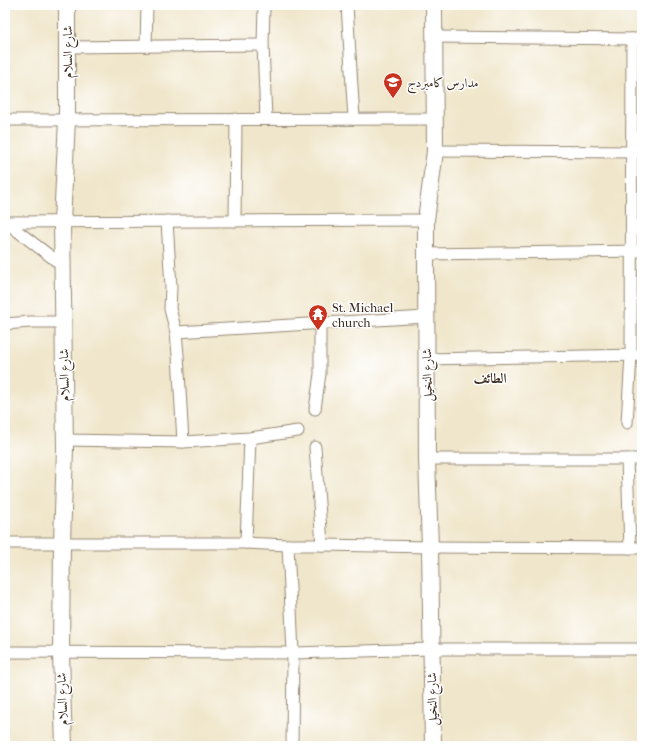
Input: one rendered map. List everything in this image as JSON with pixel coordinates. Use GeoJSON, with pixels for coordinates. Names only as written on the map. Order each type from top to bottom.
{"type":"FeatureCollection","features":[{"type":"Feature","properties":{"kind":"street","name":"شارع السلام"},"geometry":{"type":"LineString","coordinates":[[64,746],[61,653],[65,440],[62,222],[67,120],[67,5]]}},
{"type":"Feature","properties":{"kind":"street"},"geometry":{"type":"LineString","coordinates":[[146,46],[147,5]]}},
{"type":"Feature","properties":{"kind":"street"},"geometry":{"type":"LineString","coordinates":[[264,5],[263,44],[266,119]]}},
{"type":"Feature","properties":{"kind":"street"},"geometry":{"type":"LineString","coordinates":[[347,5],[354,119]]}},
{"type":"Feature","properties":{"kind":"street","name":"شارع النخيل"},"geometry":{"type":"LineString","coordinates":[[433,746],[426,359],[426,220],[435,151],[434,5]]}},
{"type":"Feature","properties":{"kind":"street"},"geometry":{"type":"LineString","coordinates":[[434,37],[637,39],[636,355],[627,422]]}},
{"type":"Feature","properties":{"kind":"street"},"geometry":{"type":"LineString","coordinates":[[67,47],[263,44]]}},
{"type":"Feature","properties":{"kind":"street"},"geometry":{"type":"LineString","coordinates":[[235,221],[236,119]]}},
{"type":"Feature","properties":{"kind":"street"},"geometry":{"type":"LineString","coordinates":[[5,120],[434,119]]}},
{"type":"Feature","properties":{"kind":"street"},"geometry":{"type":"LineString","coordinates":[[435,151],[637,152]]}},
{"type":"Feature","properties":{"kind":"street"},"geometry":{"type":"LineString","coordinates":[[6,222],[426,220]]}},
{"type":"Feature","properties":{"kind":"street"},"geometry":{"type":"LineString","coordinates":[[167,221],[171,287],[170,308],[176,332],[183,442]]}},
{"type":"Feature","properties":{"kind":"street"},"geometry":{"type":"LineString","coordinates":[[6,222],[63,266]]}},
{"type":"Feature","properties":{"kind":"street"},"geometry":{"type":"LineString","coordinates":[[426,254],[637,251]]}},
{"type":"Feature","properties":{"kind":"street"},"geometry":{"type":"LineString","coordinates":[[176,332],[426,317]]}},
{"type":"Feature","properties":{"kind":"street"},"geometry":{"type":"LineString","coordinates":[[5,324],[64,322]]}},
{"type":"Feature","properties":{"kind":"street"},"geometry":{"type":"LineString","coordinates":[[315,409],[320,374],[320,323]]}},
{"type":"Feature","properties":{"kind":"street"},"geometry":{"type":"LineString","coordinates":[[426,359],[636,355]]}},
{"type":"Feature","properties":{"kind":"street"},"geometry":{"type":"LineString","coordinates":[[65,440],[183,442],[250,438],[298,432]]}},
{"type":"Feature","properties":{"kind":"street"},"geometry":{"type":"LineString","coordinates":[[246,543],[250,438]]}},
{"type":"Feature","properties":{"kind":"street"},"geometry":{"type":"LineString","coordinates":[[315,447],[322,544]]}},
{"type":"Feature","properties":{"kind":"street"},"geometry":{"type":"LineString","coordinates":[[428,459],[642,459]]}},
{"type":"Feature","properties":{"kind":"street"},"geometry":{"type":"LineString","coordinates":[[627,459],[630,548]]}},
{"type":"Feature","properties":{"kind":"street"},"geometry":{"type":"LineString","coordinates":[[5,543],[246,543],[430,548],[642,548]]}},
{"type":"Feature","properties":{"kind":"street"},"geometry":{"type":"LineString","coordinates":[[288,545],[292,653],[292,746]]}},
{"type":"Feature","properties":{"kind":"street"},"geometry":{"type":"LineString","coordinates":[[5,652],[292,653],[431,649],[642,649]]}},
{"type":"Feature","properties":{"kind":"place","name":"مدارس كامبردج"},"geometry":{"type":"Point","coordinates":[393,99]}},
{"type":"Feature","properties":{"kind":"place","name":"St. Michael church"},"geometry":{"type":"Point","coordinates":[318,331]}},
{"type":"Feature","properties":{"kind":"district","name":"الطائف"},"geometry":{"type":"Point","coordinates":[490,378]}}]}
